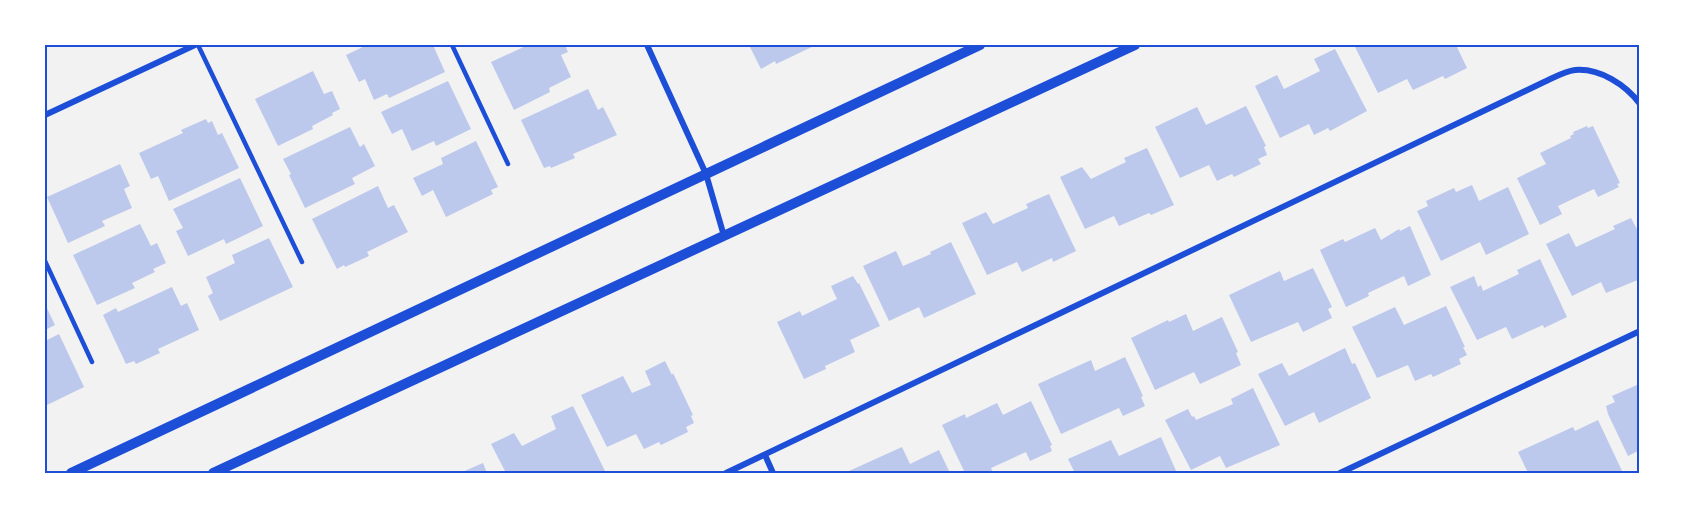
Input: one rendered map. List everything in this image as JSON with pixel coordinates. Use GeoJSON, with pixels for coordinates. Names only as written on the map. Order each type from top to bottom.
{"type":"FeatureCollection","features":[{"type":"Feature","properties":{"kind":"street"},"geometry":{"type":"LineString","coordinates":[[45,115],[197,45]]}},
{"type":"Feature","properties":{"kind":"street"},"geometry":{"type":"LineString","coordinates":[[647,45],[706,174],[724,236]]}},
{"type":"Feature","properties":{"kind":"street"},"geometry":{"type":"LineString","coordinates":[[71,473],[980,45]]}},
{"type":"Feature","properties":{"kind":"street"},"geometry":{"type":"LineString","coordinates":[[213,473],[1135,45]]}},
{"type":"Feature","properties":{"kind":"street"},"geometry":{"type":"LineString","coordinates":[[726,473],[1544,82],[1575,70],[1604,75],[1630,91],[1640,104]]}},
{"type":"Feature","properties":{"kind":"street"},"geometry":{"type":"LineString","coordinates":[[1340,473],[1640,332]]}},
{"type":"Feature","properties":{"kind":"street"},"geometry":{"type":"LineString","coordinates":[[765,455],[773,473]]}},
{"type":"Feature","properties":{"kind":"lane"},"geometry":{"type":"LineString","coordinates":[[197,45],[302,262]]}},
{"type":"Feature","properties":{"kind":"lane"},"geometry":{"type":"LineString","coordinates":[[452,45],[508,164]]}},
{"type":"Feature","properties":{"kind":"lane"},"geometry":{"type":"LineString","coordinates":[[45,261],[92,362]]}},
{"type":"Feature","properties":{"kind":"building"},"geometry":{"type":"Polygon","coordinates":[[[367,45],[433,45],[445,72],[389,98],[387,94],[374,100],[365,79],[359,82],[346,55],[367,45]]]}},
{"type":"Feature","properties":{"kind":"building"},"geometry":{"type":"Polygon","coordinates":[[[528,45],[565,45],[568,52],[561,55],[571,77],[549,88],[550,92],[514,110],[491,62],[528,45]]]}},
{"type":"Feature","properties":{"kind":"building"},"geometry":{"type":"Polygon","coordinates":[[[749,45],[816,45],[761,69],[749,45]]]}},
{"type":"Feature","properties":{"kind":"building"},"geometry":{"type":"Polygon","coordinates":[[[1354,45],[1456,45],[1467,68],[1445,79],[1443,76],[1413,90],[1407,79],[1378,93],[1354,45]]]}},
{"type":"Feature","properties":{"kind":"building"},"geometry":{"type":"Polygon","coordinates":[[[1335,49],[1367,111],[1330,131],[1328,128],[1314,135],[1309,124],[1280,138],[1255,86],[1277,75],[1284,89],[1320,71],[1314,59],[1335,49]]]}},
{"type":"Feature","properties":{"kind":"building"},"geometry":{"type":"Polygon","coordinates":[[[313,71],[324,94],[332,91],[340,109],[312,126],[313,129],[278,146],[255,99],[313,71]]]}},
{"type":"Feature","properties":{"kind":"building"},"geometry":{"type":"Polygon","coordinates":[[[448,81],[471,129],[436,146],[434,141],[412,151],[402,129],[392,134],[381,112],[448,81]]]}},
{"type":"Feature","properties":{"kind":"building"},"geometry":{"type":"Polygon","coordinates":[[[588,89],[598,110],[603,107],[617,135],[573,154],[575,158],[551,168],[550,166],[544,168],[521,120],[588,89]]]}},
{"type":"Feature","properties":{"kind":"building"},"geometry":{"type":"Polygon","coordinates":[[[1246,106],[1266,146],[1264,147],[1267,155],[1258,159],[1261,164],[1234,177],[1232,174],[1217,181],[1209,165],[1180,178],[1155,127],[1197,107],[1206,125],[1246,106]]]}},
{"type":"Feature","properties":{"kind":"building"},"geometry":{"type":"Polygon","coordinates":[[[206,119],[208,123],[212,121],[218,135],[222,133],[239,168],[169,201],[158,176],[151,179],[139,153],[183,133],[181,130],[206,119]]]}},
{"type":"Feature","properties":{"kind":"building"},"geometry":{"type":"Polygon","coordinates":[[[1587,126],[1588,128],[1593,126],[1620,183],[1617,184],[1619,187],[1598,197],[1594,189],[1558,206],[1562,214],[1540,225],[1517,178],[1546,164],[1540,153],[1571,138],[1573,132],[1587,126]]]}},
{"type":"Feature","properties":{"kind":"building"},"geometry":{"type":"Polygon","coordinates":[[[350,127],[360,147],[364,144],[375,166],[352,178],[355,184],[305,208],[283,159],[350,127]]]}},
{"type":"Feature","properties":{"kind":"building"},"geometry":{"type":"Polygon","coordinates":[[[476,141],[498,187],[491,190],[493,194],[446,217],[433,190],[422,196],[413,178],[443,164],[441,158],[476,141]]]}},
{"type":"Feature","properties":{"kind":"building"},"geometry":{"type":"Polygon","coordinates":[[[1147,148],[1174,205],[1119,226],[1114,216],[1085,229],[1060,177],[1082,167],[1091,179],[1126,162],[1124,158],[1147,148]]]}},
{"type":"Feature","properties":{"kind":"building"},"geometry":{"type":"Polygon","coordinates":[[[120,164],[130,186],[124,189],[132,208],[102,221],[105,226],[68,243],[47,197],[120,164]]]}},
{"type":"Feature","properties":{"kind":"building"},"geometry":{"type":"Polygon","coordinates":[[[240,178],[263,226],[226,244],[224,239],[188,256],[176,231],[183,228],[173,209],[240,178]]]}},
{"type":"Feature","properties":{"kind":"building"},"geometry":{"type":"Polygon","coordinates":[[[1472,185],[1479,201],[1508,187],[1529,234],[1486,255],[1480,242],[1441,261],[1417,211],[1428,206],[1426,201],[1454,188],[1456,192],[1472,185]]]}},
{"type":"Feature","properties":{"kind":"building"},"geometry":{"type":"Polygon","coordinates":[[[378,186],[388,208],[394,205],[408,232],[367,252],[369,256],[337,269],[312,219],[378,186]]]}},
{"type":"Feature","properties":{"kind":"building"},"geometry":{"type":"Polygon","coordinates":[[[1049,194],[1076,251],[1053,262],[1052,258],[1022,272],[1017,262],[987,275],[962,223],[986,212],[993,224],[1028,208],[1026,204],[1049,194]]]}},
{"type":"Feature","properties":{"kind":"building"},"geometry":{"type":"Polygon","coordinates":[[[1631,218],[1640,235],[1640,279],[1606,293],[1601,282],[1572,296],[1546,244],[1569,233],[1576,247],[1615,229],[1613,226],[1631,218]]]}},
{"type":"Feature","properties":{"kind":"building"},"geometry":{"type":"Polygon","coordinates":[[[140,224],[151,246],[157,243],[166,263],[153,269],[155,272],[132,283],[135,288],[97,305],[73,255],[140,224]]]}},
{"type":"Feature","properties":{"kind":"building"},"geometry":{"type":"Polygon","coordinates":[[[1410,226],[1431,275],[1408,286],[1404,276],[1368,293],[1369,296],[1346,307],[1320,250],[1343,239],[1345,242],[1375,228],[1381,240],[1399,229],[1400,231],[1410,226]]]}},
{"type":"Feature","properties":{"kind":"building"},"geometry":{"type":"Polygon","coordinates":[[[269,238],[293,287],[220,321],[208,296],[213,293],[206,277],[235,263],[232,255],[269,238]]]}},
{"type":"Feature","properties":{"kind":"building"},"geometry":{"type":"Polygon","coordinates":[[[951,242],[976,294],[924,318],[919,307],[889,321],[863,266],[896,251],[903,266],[951,242]]]}},
{"type":"Feature","properties":{"kind":"building"},"geometry":{"type":"Polygon","coordinates":[[[1540,259],[1567,317],[1512,339],[1506,327],[1477,340],[1450,287],[1474,276],[1478,287],[1481,285],[1483,291],[1519,274],[1517,270],[1540,259]]]}},
{"type":"Feature","properties":{"kind":"building"},"geometry":{"type":"Polygon","coordinates":[[[1313,268],[1332,307],[1328,309],[1332,318],[1303,332],[1298,322],[1251,342],[1229,295],[1280,271],[1284,281],[1313,268]]]}},
{"type":"Feature","properties":{"kind":"building"},"geometry":{"type":"Polygon","coordinates":[[[853,276],[859,283],[880,326],[850,340],[855,352],[804,379],[777,322],[800,311],[802,316],[837,299],[831,286],[853,276]]]}},
{"type":"Feature","properties":{"kind":"building"},"geometry":{"type":"Polygon","coordinates":[[[172,287],[181,306],[187,303],[199,330],[158,349],[160,353],[136,364],[134,361],[126,364],[103,315],[116,308],[118,312],[172,287]]]}},
{"type":"Feature","properties":{"kind":"building"},"geometry":{"type":"Polygon","coordinates":[[[45,304],[55,325],[45,330],[45,304]]]}},
{"type":"Feature","properties":{"kind":"building"},"geometry":{"type":"Polygon","coordinates":[[[1446,306],[1465,347],[1463,347],[1467,355],[1459,359],[1461,364],[1433,377],[1431,374],[1415,381],[1408,365],[1377,378],[1352,327],[1395,307],[1404,325],[1446,306]]]}},
{"type":"Feature","properties":{"kind":"building"},"geometry":{"type":"Polygon","coordinates":[[[1186,314],[1193,331],[1222,317],[1238,352],[1236,353],[1241,365],[1200,384],[1194,372],[1155,390],[1131,338],[1186,314]]]}},
{"type":"Feature","properties":{"kind":"building"},"geometry":{"type":"Polygon","coordinates":[[[59,334],[84,387],[45,406],[45,341],[59,334]]]}},
{"type":"Feature","properties":{"kind":"building"},"geometry":{"type":"Polygon","coordinates":[[[1345,348],[1352,364],[1355,363],[1371,398],[1319,423],[1314,412],[1285,426],[1258,374],[1282,363],[1289,376],[1345,348]]]}},
{"type":"Feature","properties":{"kind":"building"},"geometry":{"type":"Polygon","coordinates":[[[1125,357],[1143,396],[1141,397],[1145,406],[1123,416],[1119,408],[1061,434],[1038,384],[1091,360],[1095,371],[1125,357]]]}},
{"type":"Feature","properties":{"kind":"building"},"geometry":{"type":"Polygon","coordinates":[[[665,361],[693,415],[691,416],[694,423],[686,427],[688,432],[661,445],[659,442],[644,449],[636,434],[607,447],[581,395],[623,376],[632,393],[651,385],[645,371],[665,361]]]}},
{"type":"Feature","properties":{"kind":"building"},"geometry":{"type":"Polygon","coordinates":[[[1639,384],[1640,450],[1628,456],[1606,406],[1615,402],[1612,396],[1639,384]]]}},
{"type":"Feature","properties":{"kind":"building"},"geometry":{"type":"Polygon","coordinates":[[[1253,388],[1280,445],[1226,468],[1220,456],[1191,470],[1165,420],[1188,409],[1196,420],[1233,404],[1231,399],[1253,388]]]}},
{"type":"Feature","properties":{"kind":"building"},"geometry":{"type":"Polygon","coordinates":[[[1031,401],[1052,445],[1050,446],[1052,451],[1030,461],[1026,452],[991,468],[993,473],[965,473],[942,425],[965,414],[966,418],[997,403],[1003,415],[1031,401]]]}},
{"type":"Feature","properties":{"kind":"building"},"geometry":{"type":"Polygon","coordinates":[[[573,406],[605,471],[506,473],[491,444],[514,433],[522,446],[556,429],[551,416],[573,406]]]}},
{"type":"Feature","properties":{"kind":"building"},"geometry":{"type":"Polygon","coordinates":[[[1598,420],[1623,473],[1594,473],[1593,471],[1588,473],[1528,473],[1518,452],[1573,427],[1575,431],[1598,420]]]}},
{"type":"Feature","properties":{"kind":"building"},"geometry":{"type":"Polygon","coordinates":[[[1161,437],[1177,473],[1075,473],[1068,459],[1111,440],[1119,456],[1161,437]]]}},
{"type":"Feature","properties":{"kind":"building"},"geometry":{"type":"Polygon","coordinates":[[[902,447],[910,464],[939,450],[950,473],[850,473],[849,471],[902,447]]]}},
{"type":"Feature","properties":{"kind":"building"},"geometry":{"type":"Polygon","coordinates":[[[483,463],[487,473],[460,473],[483,463]]]}}]}
